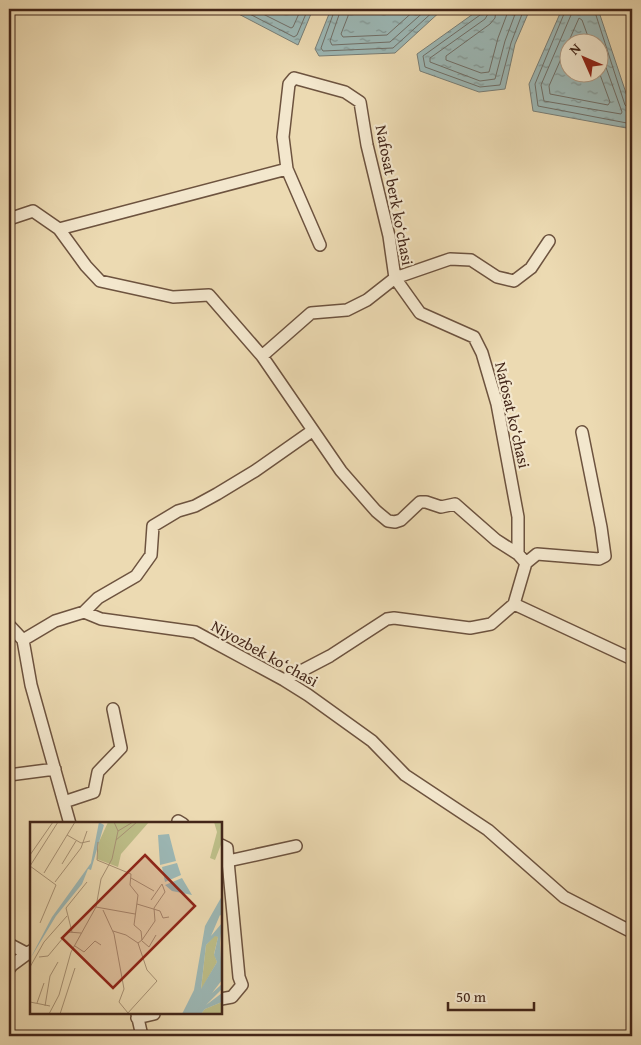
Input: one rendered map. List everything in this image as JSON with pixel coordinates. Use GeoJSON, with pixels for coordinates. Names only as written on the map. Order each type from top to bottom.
{"type":"FeatureCollection","features":[{"type":"Feature","properties":{"kind":"street","name":"Nafosat berk ko‘chasi"},"geometry":{"type":"LineString","coordinates":[[320,244],[287,169],[283,137],[289,84],[294,78],[345,92],[360,102],[367,145],[389,236],[395,278],[450,259],[471,260],[497,277],[514,281],[531,268],[549,241]]}},
{"type":"Feature","properties":{"kind":"street"},"geometry":{"type":"LineString","coordinates":[[59,229],[287,169]]}},
{"type":"Feature","properties":{"kind":"street"},"geometry":{"type":"LineString","coordinates":[[9,219],[33,211],[59,229],[86,266],[100,281],[173,297],[209,296],[262,356],[341,472],[376,511],[388,521],[395,522],[401,520],[420,502],[441,507],[455,504],[496,540],[522,559],[537,554],[599,559],[605,556],[602,527],[582,432]]}},
{"type":"Feature","properties":{"kind":"street"},"geometry":{"type":"LineString","coordinates":[[262,356],[311,313],[347,310],[367,300],[395,278]]}},
{"type":"Feature","properties":{"kind":"street","name":"Nafosat ko‘chasi"},"geometry":{"type":"LineString","coordinates":[[395,278],[420,313],[474,337],[482,353],[497,404],[518,517],[522,559],[514,604]]}},
{"type":"Feature","properties":{"kind":"street"},"geometry":{"type":"LineString","coordinates":[[23,640],[55,621],[84,612],[98,598],[136,576],[152,555],[154,526],[178,511],[195,506],[218,494],[312,431]]}},
{"type":"Feature","properties":{"kind":"street"},"geometry":{"type":"LineString","coordinates":[[284,680],[330,656],[387,619],[394,618],[470,628],[491,624],[514,604],[632,659]]}},
{"type":"Feature","properties":{"kind":"street","name":"Niyozbek ko‘chasi"},"geometry":{"type":"LineString","coordinates":[[84,612],[101,619],[195,632],[284,680],[372,741],[405,775],[488,830],[564,898],[632,932]]}},
{"type":"Feature","properties":{"kind":"street"},"geometry":{"type":"LineString","coordinates":[[9,625],[23,640],[31,685],[69,822]]}},
{"type":"Feature","properties":{"kind":"street"},"geometry":{"type":"LineString","coordinates":[[64,802],[94,792],[98,772],[121,748],[113,708]]}},
{"type":"Feature","properties":{"kind":"street"},"geometry":{"type":"LineString","coordinates":[[9,775],[55,769]]}},
{"type":"Feature","properties":{"kind":"street"},"geometry":{"type":"LineString","coordinates":[[222,846],[227,848],[239,977],[242,985],[232,997],[222,999]]}},
{"type":"Feature","properties":{"kind":"street"},"geometry":{"type":"LineString","coordinates":[[228,861],[296,846]]}},
{"type":"Feature","properties":{"kind":"street"},"geometry":{"type":"LineString","coordinates":[[9,944],[29,952]]}},
{"type":"Feature","properties":{"kind":"street"},"geometry":{"type":"LineString","coordinates":[[9,969],[12,964],[29,952]]}},
{"type":"Feature","properties":{"kind":"street"},"geometry":{"type":"LineString","coordinates":[[137,1016],[142,1036]]}},
{"type":"Feature","properties":{"kind":"water"},"geometry":{"type":"Polygon","coordinates":[[[229,9],[313,9],[298,45],[229,9]]]}},
{"type":"Feature","properties":{"kind":"water"},"geometry":{"type":"Polygon","coordinates":[[[331,9],[443,9],[395,53],[319,56],[315,49],[331,9]]]}},
{"type":"Feature","properties":{"kind":"water"},"geometry":{"type":"Polygon","coordinates":[[[480,9],[530,9],[515,44],[505,89],[479,92],[420,71],[417,54],[480,9]]]}},
{"type":"Feature","properties":{"kind":"water"},"geometry":{"type":"Polygon","coordinates":[[[562,9],[598,9],[606,32],[558,32],[558,82],[608,82],[608,39],[632,111],[632,129],[533,111],[529,84],[562,9]]]}}]}
